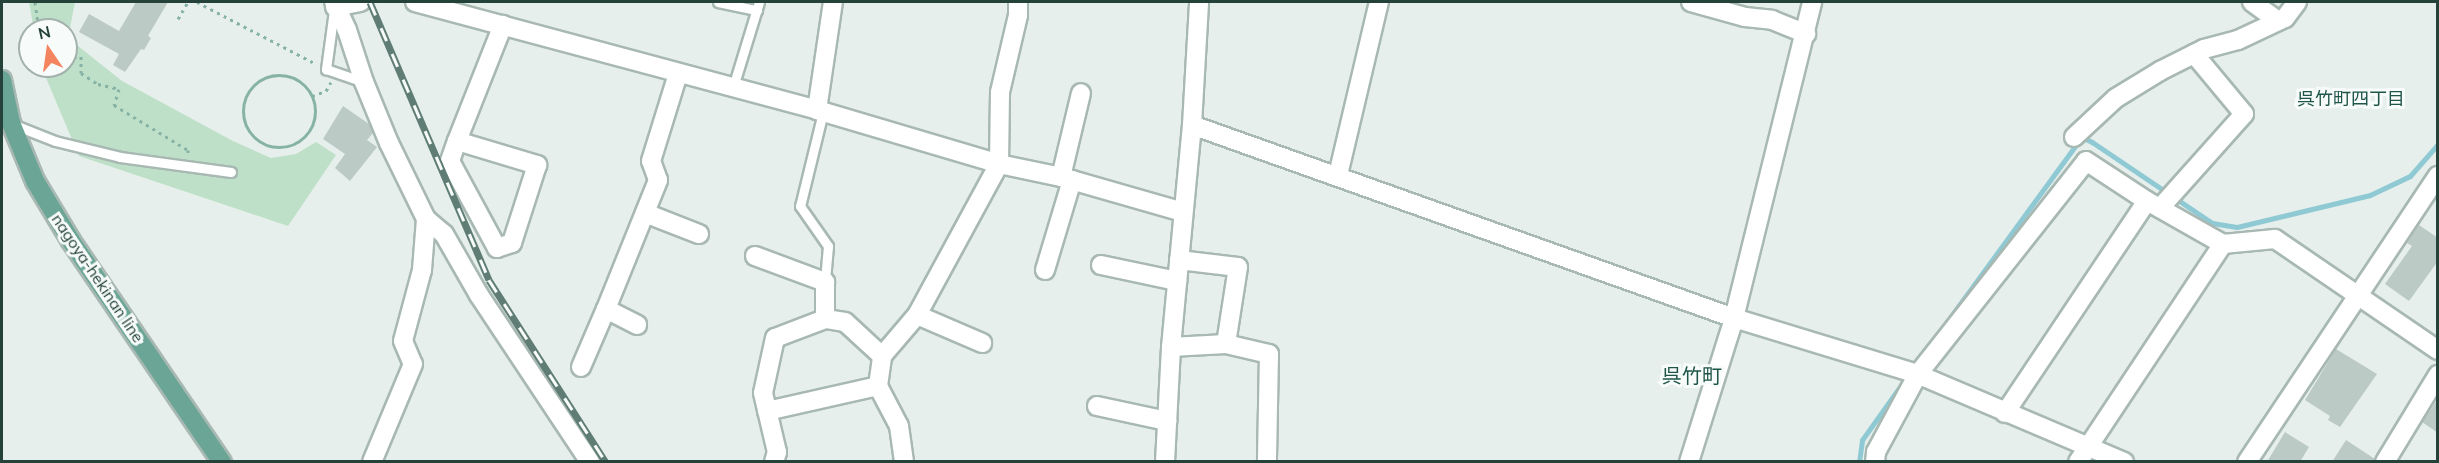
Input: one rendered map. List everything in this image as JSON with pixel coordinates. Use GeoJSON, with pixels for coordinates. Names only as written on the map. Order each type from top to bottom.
{"type":"FeatureCollection","features":[{"type":"Feature","properties":{"kind":"main road","name":"nagoya-hekinan line"},"geometry":{"type":"LineString","coordinates":[[2,80],[11,123],[35,181],[71,241],[222,462]]}},
{"type":"Feature","properties":{"kind":"street"},"geometry":{"type":"LineString","coordinates":[[361,2],[334,4],[347,30],[364,81],[389,143],[426,219],[444,234],[479,295],[590,462]]}},
{"type":"Feature","properties":{"kind":"street"},"geometry":{"type":"LineString","coordinates":[[415,2],[820,111],[999,164],[1066,178],[1183,212]]}},
{"type":"Feature","properties":{"kind":"street"},"geometry":{"type":"LineString","coordinates":[[820,111],[833,2]]}},
{"type":"Feature","properties":{"kind":"street"},"geometry":{"type":"LineString","coordinates":[[903,461],[899,426],[878,386],[882,356],[917,315],[999,164],[1000,92],[1018,15],[1018,2]]}},
{"type":"Feature","properties":{"kind":"street"},"geometry":{"type":"LineString","coordinates":[[1165,462],[1171,347],[1192,125],[1199,2]]}},
{"type":"Feature","properties":{"kind":"street"},"geometry":{"type":"LineString","coordinates":[[1338,175],[1379,2]]}},
{"type":"Feature","properties":{"kind":"street"},"geometry":{"type":"LineString","coordinates":[[1691,2],[1745,17],[1772,20],[1806,34]]}},
{"type":"Feature","properties":{"kind":"street"},"geometry":{"type":"LineString","coordinates":[[1689,462],[1734,318],[1806,34],[1812,2]]}},
{"type":"Feature","properties":{"kind":"street"},"geometry":{"type":"LineString","coordinates":[[2252,2],[2278,21]]}},
{"type":"Feature","properties":{"kind":"street"},"geometry":{"type":"LineString","coordinates":[[2074,137],[2115,98],[2194,54],[2238,40],[2285,18],[2297,2]]}},
{"type":"Feature","properties":{"kind":"street"},"geometry":{"type":"LineString","coordinates":[[457,141],[537,165],[512,243],[497,248],[450,161],[457,141],[503,25]]}},
{"type":"Feature","properties":{"kind":"street"},"geometry":{"type":"LineString","coordinates":[[2005,413],[2157,204],[2179,187],[2244,114],[2194,54]]}},
{"type":"Feature","properties":{"kind":"street"},"geometry":{"type":"LineString","coordinates":[[581,367],[658,180],[651,161],[678,74]]}},
{"type":"Feature","properties":{"kind":"street"},"geometry":{"type":"LineString","coordinates":[[1045,270],[1066,178],[1081,93]]}},
{"type":"Feature","properties":{"kind":"street"},"geometry":{"type":"LineString","coordinates":[[1192,125],[1338,175],[1734,318],[1912,372],[2124,462]]}},
{"type":"Feature","properties":{"kind":"street"},"geometry":{"type":"LineString","coordinates":[[1875,462],[1880,442],[1912,372],[2086,161],[2223,244],[2275,239],[2438,350]]}},
{"type":"Feature","properties":{"kind":"street"},"geometry":{"type":"LineString","coordinates":[[2247,462],[2438,176]]}},
{"type":"Feature","properties":{"kind":"street"},"geometry":{"type":"LineString","coordinates":[[645,213],[699,234]]}},
{"type":"Feature","properties":{"kind":"street"},"geometry":{"type":"LineString","coordinates":[[372,462],[413,364],[403,341],[422,270],[426,219]]}},
{"type":"Feature","properties":{"kind":"street"},"geometry":{"type":"LineString","coordinates":[[2078,462],[2087,445],[2223,244]]}},
{"type":"Feature","properties":{"kind":"street"},"geometry":{"type":"LineString","coordinates":[[756,256],[825,282],[825,319]]}},
{"type":"Feature","properties":{"kind":"street"},"geometry":{"type":"LineString","coordinates":[[1179,260],[1238,267],[1226,344]]}},
{"type":"Feature","properties":{"kind":"street"},"geometry":{"type":"LineString","coordinates":[[1101,265],[1177,281]]}},
{"type":"Feature","properties":{"kind":"street"},"geometry":{"type":"LineString","coordinates":[[606,309],[637,325]]}},
{"type":"Feature","properties":{"kind":"street"},"geometry":{"type":"LineString","coordinates":[[917,315],[982,343]]}},
{"type":"Feature","properties":{"kind":"street"},"geometry":{"type":"LineString","coordinates":[[774,462],[777,452],[763,393],[775,338],[825,319],[845,322],[882,356]]}},
{"type":"Feature","properties":{"kind":"street"},"geometry":{"type":"LineString","coordinates":[[1171,347],[1226,344],[1269,354],[1268,462]]}},
{"type":"Feature","properties":{"kind":"street"},"geometry":{"type":"LineString","coordinates":[[2385,462],[2438,375]]}},
{"type":"Feature","properties":{"kind":"street"},"geometry":{"type":"LineString","coordinates":[[767,411],[878,386]]}},
{"type":"Feature","properties":{"kind":"street"},"geometry":{"type":"LineString","coordinates":[[1097,406],[1167,421]]}},
{"type":"Feature","properties":{"kind":"lane"},"geometry":{"type":"LineString","coordinates":[[718,2],[758,6],[733,87]]}},
{"type":"Feature","properties":{"kind":"lane"},"geometry":{"type":"LineString","coordinates":[[334,4],[331,71],[364,81]]}},
{"type":"Feature","properties":{"kind":"lane"},"geometry":{"type":"LineString","coordinates":[[820,111],[800,206],[828,246],[825,282]]}},
{"type":"Feature","properties":{"kind":"lane"},"geometry":{"type":"LineString","coordinates":[[11,123],[55,141],[120,158],[231,172]]}},
{"type":"Feature","properties":{"kind":"path"},"geometry":{"type":"LineString","coordinates":[[35,2],[37,18]]}},
{"type":"Feature","properties":{"kind":"path"},"geometry":{"type":"LineString","coordinates":[[178,19],[188,2]]}},
{"type":"Feature","properties":{"kind":"path"},"geometry":{"type":"LineString","coordinates":[[197,2],[331,71],[326,91],[312,96]]}},
{"type":"Feature","properties":{"kind":"path"},"geometry":{"type":"LineString","coordinates":[[78,56],[81,56],[81,73],[98,84],[119,89],[114,105],[188,150],[189,168]]}},
{"type":"Feature","properties":{"kind":"path"},"geometry":{"type":"LineString","coordinates":[[278,75],[295,78],[312,96],[315,104],[314,121],[299,142],[274,147],[259,142],[247,130],[243,105],[249,90],[262,79],[278,75]]}},
{"type":"Feature","properties":{"kind":"green space"},"geometry":{"type":"Polygon","coordinates":[[[29,2],[75,2],[72,18],[32,18],[29,2]]]}},
{"type":"Feature","properties":{"kind":"green space"},"geometry":{"type":"Polygon","coordinates":[[[78,46],[122,81],[233,141],[271,158],[296,154],[316,142],[336,155],[288,226],[79,156],[46,78],[78,78],[78,46]]]}},
{"type":"Feature","properties":{"kind":"building"},"geometry":{"type":"Polygon","coordinates":[[[136,2],[168,2],[148,36],[151,38],[144,50],[141,49],[125,72],[113,65],[119,54],[79,32],[89,14],[119,31],[136,2]]]}},
{"type":"Feature","properties":{"kind":"building"},"geometry":{"type":"Polygon","coordinates":[[[343,106],[369,124],[373,133],[367,140],[377,147],[350,181],[335,168],[345,154],[323,139],[343,106]]]}},
{"type":"Feature","properties":{"kind":"building"},"geometry":{"type":"Polygon","coordinates":[[[2419,225],[2438,238],[2438,261],[2409,301],[2385,284],[2412,246],[2407,243],[2419,225]]]}},
{"type":"Feature","properties":{"kind":"building"},"geometry":{"type":"Polygon","coordinates":[[[2336,349],[2377,374],[2340,427],[2328,420],[2330,416],[2305,400],[2336,349]]]}},
{"type":"Feature","properties":{"kind":"building"},"geometry":{"type":"Polygon","coordinates":[[[2438,399],[2438,433],[2422,422],[2438,399]]]}},
{"type":"Feature","properties":{"kind":"building"},"geometry":{"type":"Polygon","coordinates":[[[2285,432],[2309,447],[2300,462],[2267,462],[2285,432]]]}},
{"type":"Feature","properties":{"kind":"building"},"geometry":{"type":"Polygon","coordinates":[[[2346,440],[2375,459],[2374,462],[2332,462],[2346,440]]]}},
{"type":"Feature","properties":{"kind":"waterway"},"geometry":{"type":"LineString","coordinates":[[1938,334],[2078,142],[2086,139],[2092,142],[2212,223],[2237,227],[2370,195],[2410,176],[2438,144]]}},
{"type":"Feature","properties":{"kind":"waterway"},"geometry":{"type":"LineString","coordinates":[[1859,462],[1862,440],[1906,378]]}},
{"type":"Feature","properties":{"kind":"railway"},"geometry":{"type":"LineString","coordinates":[[370,2],[489,280],[606,462]]}},
{"type":"Feature","properties":{"kind":"district","name":"呉竹町四丁目"},"geometry":{"type":"Point","coordinates":[2351,99]}},
{"type":"Feature","properties":{"kind":"district","name":"呉竹町"},"geometry":{"type":"Point","coordinates":[1692,375]}}]}
